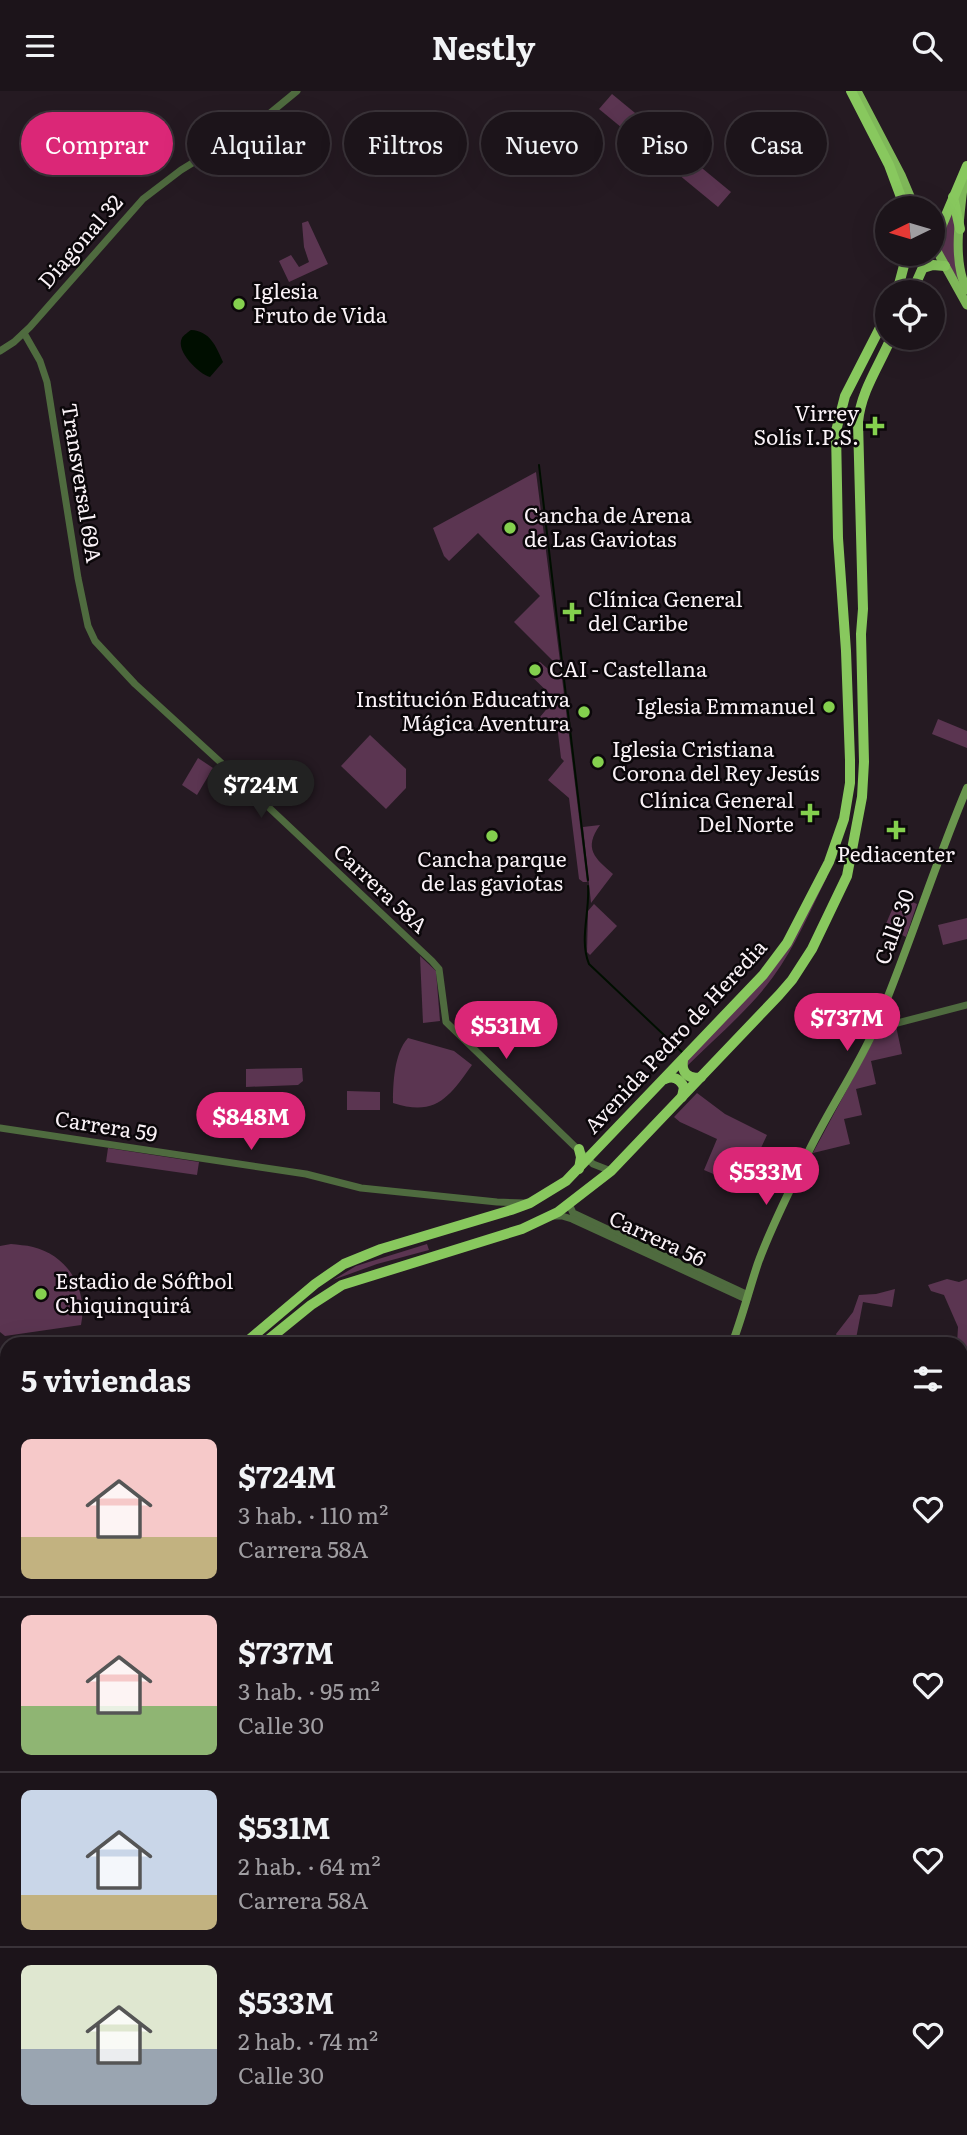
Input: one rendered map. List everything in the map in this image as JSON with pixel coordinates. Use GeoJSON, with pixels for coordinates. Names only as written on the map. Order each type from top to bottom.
{"type":"FeatureCollection","features":[{"type":"Feature","properties":{"kind":"highway"},"geometry":{"type":"LineString","coordinates":[[851,91],[889,165],[901,196]]}},
{"type":"Feature","properties":{"kind":"highway"},"geometry":{"type":"LineString","coordinates":[[945,215],[965,169]]}},
{"type":"Feature","properties":{"kind":"highway"},"geometry":{"type":"LineString","coordinates":[[953,197],[960,229]]}},
{"type":"Feature","properties":{"kind":"highway"},"geometry":{"type":"LineString","coordinates":[[945,212],[948,208]]}},
{"type":"Feature","properties":{"kind":"highway"},"geometry":{"type":"LineString","coordinates":[[918,280],[923,268],[930,266]]}},
{"type":"Feature","properties":{"kind":"highway","name":"Avenida Pedro de Heredia"},"geometry":{"type":"LineString","coordinates":[[252,1337],[284,1308],[344,1263],[381,1249],[503,1213],[530,1203],[566,1181],[778,958],[832,856],[842,829],[849,790],[846,651],[835,443],[836,426],[845,396],[875,337]]}},
{"type":"Feature","properties":{"kind":"highway","name":"Avenida Pedro de Heredia"},"geometry":{"type":"LineString","coordinates":[[271,1337],[292,1319],[342,1285],[508,1235],[552,1216],[611,1171],[792,981],[816,941],[848,871],[862,797],[863,609],[858,422],[862,399],[885,350]]}},
{"type":"Feature","properties":{"kind":"highway"},"geometry":{"type":"LineString","coordinates":[[683,1060],[682,1067],[686,1075],[701,1077]]}},
{"type":"Feature","properties":{"kind":"highway"},"geometry":{"type":"LineString","coordinates":[[665,1079],[672,1077],[679,1080],[684,1087],[681,1098]]}},
{"type":"Feature","properties":{"kind":"highway"},"geometry":{"type":"LineString","coordinates":[[579,1149],[579,1169]]}},
{"type":"Feature","properties":{"kind":"main road"},"geometry":{"type":"LineString","coordinates":[[857,91],[910,196]]}},
{"type":"Feature","properties":{"kind":"main road"},"geometry":{"type":"LineString","coordinates":[[965,169],[959,266],[967,290]]}},
{"type":"Feature","properties":{"kind":"main road"},"geometry":{"type":"LineString","coordinates":[[945,266],[967,305]]}},
{"type":"Feature","properties":{"kind":"main road","name":"Calle 30"},"geometry":{"type":"LineString","coordinates":[[734,1337],[764,1248],[806,1156],[874,1029],[967,788]]}},
{"type":"Feature","properties":{"kind":"street","name":"Diagonal 32"},"geometry":{"type":"LineString","coordinates":[[0,351],[24,333],[143,199],[181,170],[258,123],[297,91]]}},
{"type":"Feature","properties":{"kind":"street","name":"Transversal 69A"},"geometry":{"type":"LineString","coordinates":[[24,333],[36,351],[47,382],[78,578],[88,626],[95,641]]}},
{"type":"Feature","properties":{"kind":"street","name":"Carrera 58A"},"geometry":{"type":"LineString","coordinates":[[95,641],[135,684],[432,961],[439,969],[446,1022],[589,1159],[599,1167],[611,1171]]}},
{"type":"Feature","properties":{"kind":"street"},"geometry":{"type":"LineString","coordinates":[[874,1029],[967,1005]]}},
{"type":"Feature","properties":{"kind":"street","name":"Carrera 59"},"geometry":{"type":"LineString","coordinates":[[0,1128],[306,1174],[361,1188],[530,1203]]}},
{"type":"Feature","properties":{"kind":"street"},"geometry":{"type":"LineString","coordinates":[[579,1149],[598,1149]]}},
{"type":"Feature","properties":{"kind":"street"},"geometry":{"type":"LineString","coordinates":[[497,1202],[504,1208],[503,1213]]}},
{"type":"Feature","properties":{"kind":"street","name":"Carrera 56"},"geometry":{"type":"LineString","coordinates":[[569,1204],[573,1213],[747,1297]]}},
{"type":"Feature","properties":{"kind":"street","name":"Carrera 56"},"geometry":{"type":"LineString","coordinates":[[552,1216],[572,1219],[747,1297]]}},
{"type":"Feature","properties":{"kind":"shaded area"},"geometry":{"type":"Polygon","coordinates":[[[612,94],[634,112],[617,112],[617,124],[599,109],[612,94]]]}},
{"type":"Feature","properties":{"kind":"shaded area"},"geometry":{"type":"Polygon","coordinates":[[[679,175],[710,175],[731,192],[718,207],[679,175]]]}},
{"type":"Feature","properties":{"kind":"shaded area"},"geometry":{"type":"Polygon","coordinates":[[[954,209],[961,285],[945,258],[945,228],[954,209]]]}},
{"type":"Feature","properties":{"kind":"shaded area"},"geometry":{"type":"Polygon","coordinates":[[[308,221],[328,264],[289,282],[279,261],[291,255],[299,267],[309,262],[304,247],[302,223],[308,221]]]}},
{"type":"Feature","properties":{"kind":"shaded area"},"geometry":{"type":"Polygon","coordinates":[[[191,330],[208,336],[223,362],[210,377],[194,367],[182,349],[182,338],[191,330]]]}},
{"type":"Feature","properties":{"kind":"shaded area"},"geometry":{"type":"Polygon","coordinates":[[[536,472],[561,669],[514,622],[540,596],[478,533],[449,561],[444,556],[433,528],[536,472]]]}},
{"type":"Feature","properties":{"kind":"shaded area"},"geometry":{"type":"Polygon","coordinates":[[[540,662],[562,678],[587,882],[579,879],[569,798],[548,780],[564,761],[561,758],[558,733],[540,717],[555,699],[527,672],[540,662]]]}},
{"type":"Feature","properties":{"kind":"shaded area"},"geometry":{"type":"Polygon","coordinates":[[[938,719],[967,731],[967,748],[932,734],[938,719]]]}},
{"type":"Feature","properties":{"kind":"shaded area"},"geometry":{"type":"Polygon","coordinates":[[[370,735],[406,769],[406,788],[386,809],[341,766],[370,735]]]}},
{"type":"Feature","properties":{"kind":"shaded area"},"geometry":{"type":"Polygon","coordinates":[[[198,758],[213,768],[197,795],[182,785],[198,758]]]}},
{"type":"Feature","properties":{"kind":"shaded area"},"geometry":{"type":"Polygon","coordinates":[[[600,825],[592,841],[593,853],[613,874],[591,903],[583,827],[600,825]]]}},
{"type":"Feature","properties":{"kind":"shaded area"},"geometry":{"type":"Polygon","coordinates":[[[825,876],[827,877],[802,929],[773,977],[743,1012],[686,1067],[688,1058],[752,992],[825,876]]]}},
{"type":"Feature","properties":{"kind":"shaded area"},"geometry":{"type":"Polygon","coordinates":[[[898,896],[917,904],[906,937],[885,926],[898,896]]]}},
{"type":"Feature","properties":{"kind":"shaded area"},"geometry":{"type":"Polygon","coordinates":[[[594,904],[617,926],[590,955],[587,952],[588,911],[594,904]]]}},
{"type":"Feature","properties":{"kind":"shaded area"},"geometry":{"type":"Polygon","coordinates":[[[967,918],[967,939],[943,945],[938,925],[967,918]]]}},
{"type":"Feature","properties":{"kind":"shaded area"},"geometry":{"type":"Polygon","coordinates":[[[420,956],[436,971],[440,1021],[423,1023],[420,956]]]}},
{"type":"Feature","properties":{"kind":"shaded area"},"geometry":{"type":"Polygon","coordinates":[[[896,1026],[902,1054],[871,1061],[876,1084],[856,1089],[862,1115],[844,1119],[850,1144],[813,1153],[801,1175],[879,1030],[896,1026]]]}},
{"type":"Feature","properties":{"kind":"shaded area"},"geometry":{"type":"Polygon","coordinates":[[[408,1038],[454,1051],[472,1065],[448,1095],[431,1106],[408,1107],[393,1103],[397,1060],[408,1038]]]}},
{"type":"Feature","properties":{"kind":"shaded area"},"geometry":{"type":"Polygon","coordinates":[[[302,1068],[303,1081],[298,1085],[246,1087],[246,1069],[302,1068]]]}},
{"type":"Feature","properties":{"kind":"shaded area"},"geometry":{"type":"Polygon","coordinates":[[[347,1091],[380,1092],[380,1110],[347,1110],[347,1091]]]}},
{"type":"Feature","properties":{"kind":"shaded area"},"geometry":{"type":"Polygon","coordinates":[[[697,1093],[725,1114],[767,1135],[753,1165],[740,1159],[730,1181],[704,1170],[717,1139],[674,1117],[697,1093]]]}},
{"type":"Feature","properties":{"kind":"shaded area"},"geometry":{"type":"Polygon","coordinates":[[[108,1148],[199,1162],[197,1175],[106,1162],[108,1148]]]}},
{"type":"Feature","properties":{"kind":"shaded area","name":"Estadio de Sóftbol Chiquinquirá"},"geometry":{"type":"Polygon","coordinates":[[[11,1244],[46,1251],[66,1266],[82,1299],[81,1325],[5,1336],[0,1332],[0,1246],[11,1244]]]}},
{"type":"Feature","properties":{"kind":"shaded area"},"geometry":{"type":"Polygon","coordinates":[[[427,1244],[429,1250],[377,1264],[333,1280],[356,1266],[427,1244]]]}},
{"type":"Feature","properties":{"kind":"shaded area"},"geometry":{"type":"Polygon","coordinates":[[[947,1279],[959,1282],[967,1279],[967,1337],[957,1337],[958,1327],[944,1295],[931,1291],[928,1285],[947,1279]]]}},
{"type":"Feature","properties":{"kind":"shaded area"},"geometry":{"type":"Polygon","coordinates":[[[895,1289],[892,1307],[863,1302],[856,1337],[838,1337],[836,1334],[853,1312],[859,1295],[895,1289]]]}},
{"type":"Feature","properties":{"kind":"waterway"},"geometry":{"type":"LineString","coordinates":[[539,465],[563,670]]}},
{"type":"Feature","properties":{"kind":"waterway"},"geometry":{"type":"LineString","coordinates":[[564,679],[588,880]]}},
{"type":"Feature","properties":{"kind":"waterway"},"geometry":{"type":"LineString","coordinates":[[588,886],[585,945],[589,964],[683,1053]]}},
{"type":"Feature","properties":{"kind":"place","name":"Iglesia Fruto de Vida"},"geometry":{"type":"Point","coordinates":[239,304]}},
{"type":"Feature","properties":{"kind":"place","name":"Virrey Solís I.P.S."},"geometry":{"type":"Point","coordinates":[875,426]}},
{"type":"Feature","properties":{"kind":"place","name":"Cancha de Arena de Las Gaviotas"},"geometry":{"type":"Point","coordinates":[510,528]}},
{"type":"Feature","properties":{"kind":"place","name":"Clínica General del Caribe"},"geometry":{"type":"Point","coordinates":[572,612]}},
{"type":"Feature","properties":{"kind":"place","name":"CAI - Castellana"},"geometry":{"type":"Point","coordinates":[535,670]}},
{"type":"Feature","properties":{"kind":"place","name":"Iglesia Emmanuel"},"geometry":{"type":"Point","coordinates":[829,707]}},
{"type":"Feature","properties":{"kind":"place","name":"Institución Educativa Mágica Aventura"},"geometry":{"type":"Point","coordinates":[584,712]}},
{"type":"Feature","properties":{"kind":"place","name":"Iglesia Cristiana Corona del Rey Jesús"},"geometry":{"type":"Point","coordinates":[598,762]}},
{"type":"Feature","properties":{"kind":"place","name":"Clínica General Del Norte"},"geometry":{"type":"Point","coordinates":[810,813]}},
{"type":"Feature","properties":{"kind":"place","name":"Pediacenter"},"geometry":{"type":"Point","coordinates":[896,830]}},
{"type":"Feature","properties":{"kind":"place","name":"Cancha parque de las gaviotas"},"geometry":{"type":"Point","coordinates":[492,836]}},
{"type":"Feature","properties":{"kind":"place","name":"Estadio de Sóftbol Chiquinquirá"},"geometry":{"type":"Point","coordinates":[41,1294]}}]}
